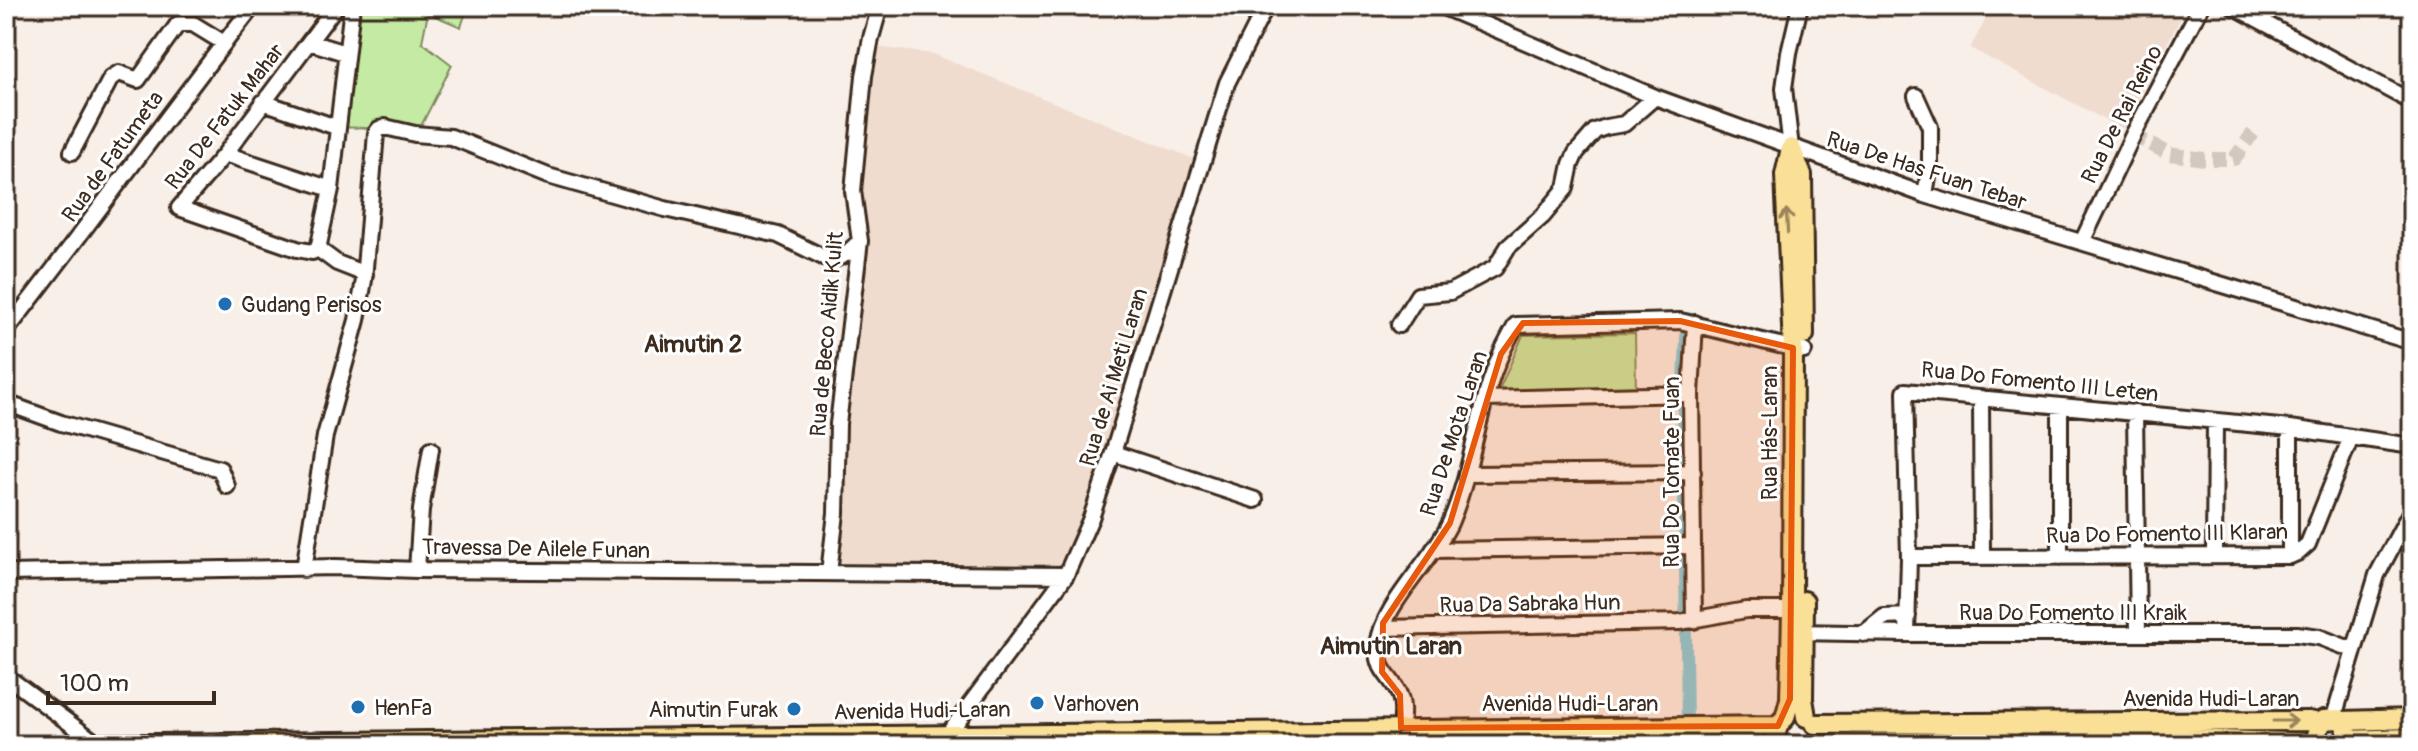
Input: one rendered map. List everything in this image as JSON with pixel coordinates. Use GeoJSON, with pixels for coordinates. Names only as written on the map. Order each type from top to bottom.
{"type":"FeatureCollection","features":[{"type":"Feature","properties":{"kind":"main road","name":"Rua Hás-Laran"},"geometry":{"type":"LineString","coordinates":[[1777,745],[1776,733],[1790,699],[1798,632],[1792,610],[1802,175],[1791,148]]}},
{"type":"Feature","properties":{"kind":"main road","name":"Rua Hás-Laran"},"geometry":{"type":"LineString","coordinates":[[1798,350],[1798,632],[1803,699],[1818,735],[1816,745]]}},
{"type":"Feature","properties":{"kind":"main road","name":"Avenida Hudi-Laran"},"geometry":{"type":"LineString","coordinates":[[67,745],[942,739],[1782,722],[1799,715],[1810,720],[2412,719]]}},
{"type":"Feature","properties":{"kind":"main road"},"geometry":{"type":"LineString","coordinates":[[1826,745],[2143,741],[2321,744],[2316,732],[2332,721],[2347,729],[2343,742],[2412,738]]}},
{"type":"Feature","properties":{"kind":"main road"},"geometry":{"type":"LineString","coordinates":[[1651,745],[1762,745]]}},
{"type":"Feature","properties":{"kind":"street","name":"Rua de Fatumeta"},"geometry":{"type":"LineString","coordinates":[[6,331],[253,6]]}},
{"type":"Feature","properties":{"kind":"street","name":"Rua De Fatuk Mahar"},"geometry":{"type":"LineString","coordinates":[[318,249],[312,252],[297,249],[179,208],[225,154],[336,6]]}},
{"type":"Feature","properties":{"kind":"street"},"geometry":{"type":"LineString","coordinates":[[352,6],[331,189],[318,249],[337,263],[365,274]]}},
{"type":"Feature","properties":{"kind":"street","name":"Rua de Beco Aidik Kulit"},"geometry":{"type":"LineString","coordinates":[[829,573],[836,513],[838,424],[860,241],[853,191],[864,76],[880,6]]}},
{"type":"Feature","properties":{"kind":"street","name":"Rua de Ai Meti Laran"},"geometry":{"type":"LineString","coordinates":[[942,739],[1066,575],[1091,518],[1113,453],[1227,83],[1266,6]]}},
{"type":"Feature","properties":{"kind":"street","name":"Rua De Has Fuan Tebar"},"geometry":{"type":"LineString","coordinates":[[1441,6],[1655,97],[1925,195],[2412,342]]}},
{"type":"Feature","properties":{"kind":"street","name":"Rua Hás-Laran"},"geometry":{"type":"LineString","coordinates":[[1791,148],[1784,88],[1800,6]]}},
{"type":"Feature","properties":{"kind":"street","name":"Rua De Rai Reino"},"geometry":{"type":"LineString","coordinates":[[2082,242],[2133,135],[2201,6]]}},
{"type":"Feature","properties":{"kind":"street"},"geometry":{"type":"LineString","coordinates":[[2233,6],[2412,102]]}},
{"type":"Feature","properties":{"kind":"street"},"geometry":{"type":"LineString","coordinates":[[72,152],[111,78],[119,73],[138,80],[178,24],[193,24],[224,43]]}},
{"type":"Feature","properties":{"kind":"street"},"geometry":{"type":"LineString","coordinates":[[309,42],[345,53]]}},
{"type":"Feature","properties":{"kind":"street"},"geometry":{"type":"LineString","coordinates":[[1916,96],[1930,127],[1930,164],[1925,195]]}},
{"type":"Feature","properties":{"kind":"street"},"geometry":{"type":"LineString","coordinates":[[1399,325],[1418,295],[1450,292],[1495,268],[1508,247],[1561,195],[1576,153],[1595,131],[1624,124],[1655,97]]}},
{"type":"Feature","properties":{"kind":"street"},"geometry":{"type":"LineString","coordinates":[[263,102],[336,127]]}},
{"type":"Feature","properties":{"kind":"street"},"geometry":{"type":"LineString","coordinates":[[304,569],[325,436],[357,320],[365,274],[376,133],[379,129],[385,127],[415,134],[451,137],[548,176],[665,209],[778,235],[823,257],[837,258],[860,241]]}},
{"type":"Feature","properties":{"kind":"street"},"geometry":{"type":"LineString","coordinates":[[225,154],[331,189]]}},
{"type":"Feature","properties":{"kind":"street","name":"Rua De Mota Laran"},"geometry":{"type":"LineString","coordinates":[[1382,628],[1450,523],[1501,354],[1516,325],[1688,322],[1798,350]]}},
{"type":"Feature","properties":{"kind":"street","name":"Rua Do Tomate Fuan"},"geometry":{"type":"LineString","coordinates":[[1687,621],[1685,395],[1688,322]]}},
{"type":"Feature","properties":{"kind":"street","name":"Rua Do Fomento III Leten"},"geometry":{"type":"LineString","coordinates":[[1907,634],[1909,557],[1905,391],[2290,428],[2412,446]]}},
{"type":"Feature","properties":{"kind":"street"},"geometry":{"type":"LineString","coordinates":[[1486,399],[1685,395]]}},
{"type":"Feature","properties":{"kind":"street"},"geometry":{"type":"LineString","coordinates":[[1981,398],[1982,557]]}},
{"type":"Feature","properties":{"kind":"street"},"geometry":{"type":"LineString","coordinates":[[6,403],[61,423],[220,469],[227,486]]}},
{"type":"Feature","properties":{"kind":"street"},"geometry":{"type":"LineString","coordinates":[[2060,406],[2060,557]]}},
{"type":"Feature","properties":{"kind":"street"},"geometry":{"type":"LineString","coordinates":[[2135,412],[2138,633]]}},
{"type":"Feature","properties":{"kind":"street"},"geometry":{"type":"LineString","coordinates":[[2214,555],[2215,421]]}},
{"type":"Feature","properties":{"kind":"street"},"geometry":{"type":"LineString","coordinates":[[2290,428],[2290,556]]}},
{"type":"Feature","properties":{"kind":"street","name":"Rua Do Fomento III Klaran"},"geometry":{"type":"LineString","coordinates":[[1909,557],[2290,556],[2308,544],[2351,437]]}},
{"type":"Feature","properties":{"kind":"street"},"geometry":{"type":"LineString","coordinates":[[417,570],[421,510],[431,449]]}},
{"type":"Feature","properties":{"kind":"street"},"geometry":{"type":"LineString","coordinates":[[1113,453],[1255,500]]}},
{"type":"Feature","properties":{"kind":"street"},"geometry":{"type":"LineString","coordinates":[[1466,474],[1686,472]]}},
{"type":"Feature","properties":{"kind":"street"},"geometry":{"type":"LineString","coordinates":[[2332,721],[2377,575],[2412,509]]}},
{"type":"Feature","properties":{"kind":"street"},"geometry":{"type":"LineString","coordinates":[[1433,550],[1685,547]]}},
{"type":"Feature","properties":{"kind":"street","name":"Travessa De Ailele Funan"},"geometry":{"type":"LineString","coordinates":[[6,573],[336,567],[1066,575]]}},
{"type":"Feature","properties":{"kind":"street","name":"Rua Da Sabraka Hun"},"geometry":{"type":"LineString","coordinates":[[1382,628],[1687,621],[1746,610],[1792,610]]}},
{"type":"Feature","properties":{"kind":"street"},"geometry":{"type":"LineString","coordinates":[[1863,634],[1884,617],[1908,616]]}},
{"type":"Feature","properties":{"kind":"street"},"geometry":{"type":"LineString","coordinates":[[1382,628],[1378,650],[1382,672],[1400,695],[1401,728]]}},
{"type":"Feature","properties":{"kind":"street","name":"Rua Do Fomento III Kraik"},"geometry":{"type":"LineString","coordinates":[[1798,632],[2297,634],[2319,637],[2353,650]]}},
{"type":"Feature","properties":{"kind":"street"},"geometry":{"type":"LineString","coordinates":[[6,676],[99,745]]}},
{"type":"Feature","properties":{"kind":"highlighted area"},"geometry":{"type":"Polygon","coordinates":[[[1680,321],[1793,348],[1790,699],[1778,726],[1401,728],[1400,695],[1382,672],[1383,623],[1450,523],[1501,354],[1523,323],[1680,321]]]}},
{"type":"Feature","properties":{"kind":"shaded area"},"geometry":{"type":"Polygon","coordinates":[[[1993,6],[2187,6],[2122,129],[1970,48],[1993,6]]]}},
{"type":"Feature","properties":{"kind":"shaded area"},"geometry":{"type":"Polygon","coordinates":[[[868,46],[933,54],[1202,162],[1091,522],[1067,565],[837,567],[833,526],[859,234],[851,190],[868,46]]]}},
{"type":"Feature","properties":{"kind":"green space"},"geometry":{"type":"Polygon","coordinates":[[[352,6],[468,6],[461,27],[428,13],[422,42],[452,65],[419,130],[337,127],[352,6]]]}},
{"type":"Feature","properties":{"kind":"green space"},"geometry":{"type":"Polygon","coordinates":[[[1635,333],[1636,392],[1497,395],[1523,335],[1635,333]]]}},
{"type":"Feature","properties":{"kind":"waterway"},"geometry":{"type":"LineString","coordinates":[[1687,726],[1683,404],[1687,318],[1691,319]]}},
{"type":"Feature","properties":{"kind":"tunnel"},"geometry":{"type":"LineString","coordinates":[[2133,135],[2169,154],[2234,159],[2253,133]]}},
{"type":"Feature","properties":{"kind":"place","name":"Gudang Perisos"},"geometry":{"type":"Point","coordinates":[225,304]}},
{"type":"Feature","properties":{"kind":"place","name":"Varhoven"},"geometry":{"type":"Point","coordinates":[1037,703]}},
{"type":"Feature","properties":{"kind":"place","name":"HenFa"},"geometry":{"type":"Point","coordinates":[358,707]}},
{"type":"Feature","properties":{"kind":"place","name":"Aimutin Furak"},"geometry":{"type":"Point","coordinates":[794,709]}},
{"type":"Feature","properties":{"kind":"district","name":"Aimutin 2"},"geometry":{"type":"Point","coordinates":[693,344]}},
{"type":"Feature","properties":{"kind":"district","name":"Aimutin Laran"},"geometry":{"type":"Point","coordinates":[1391,646]}}]}
